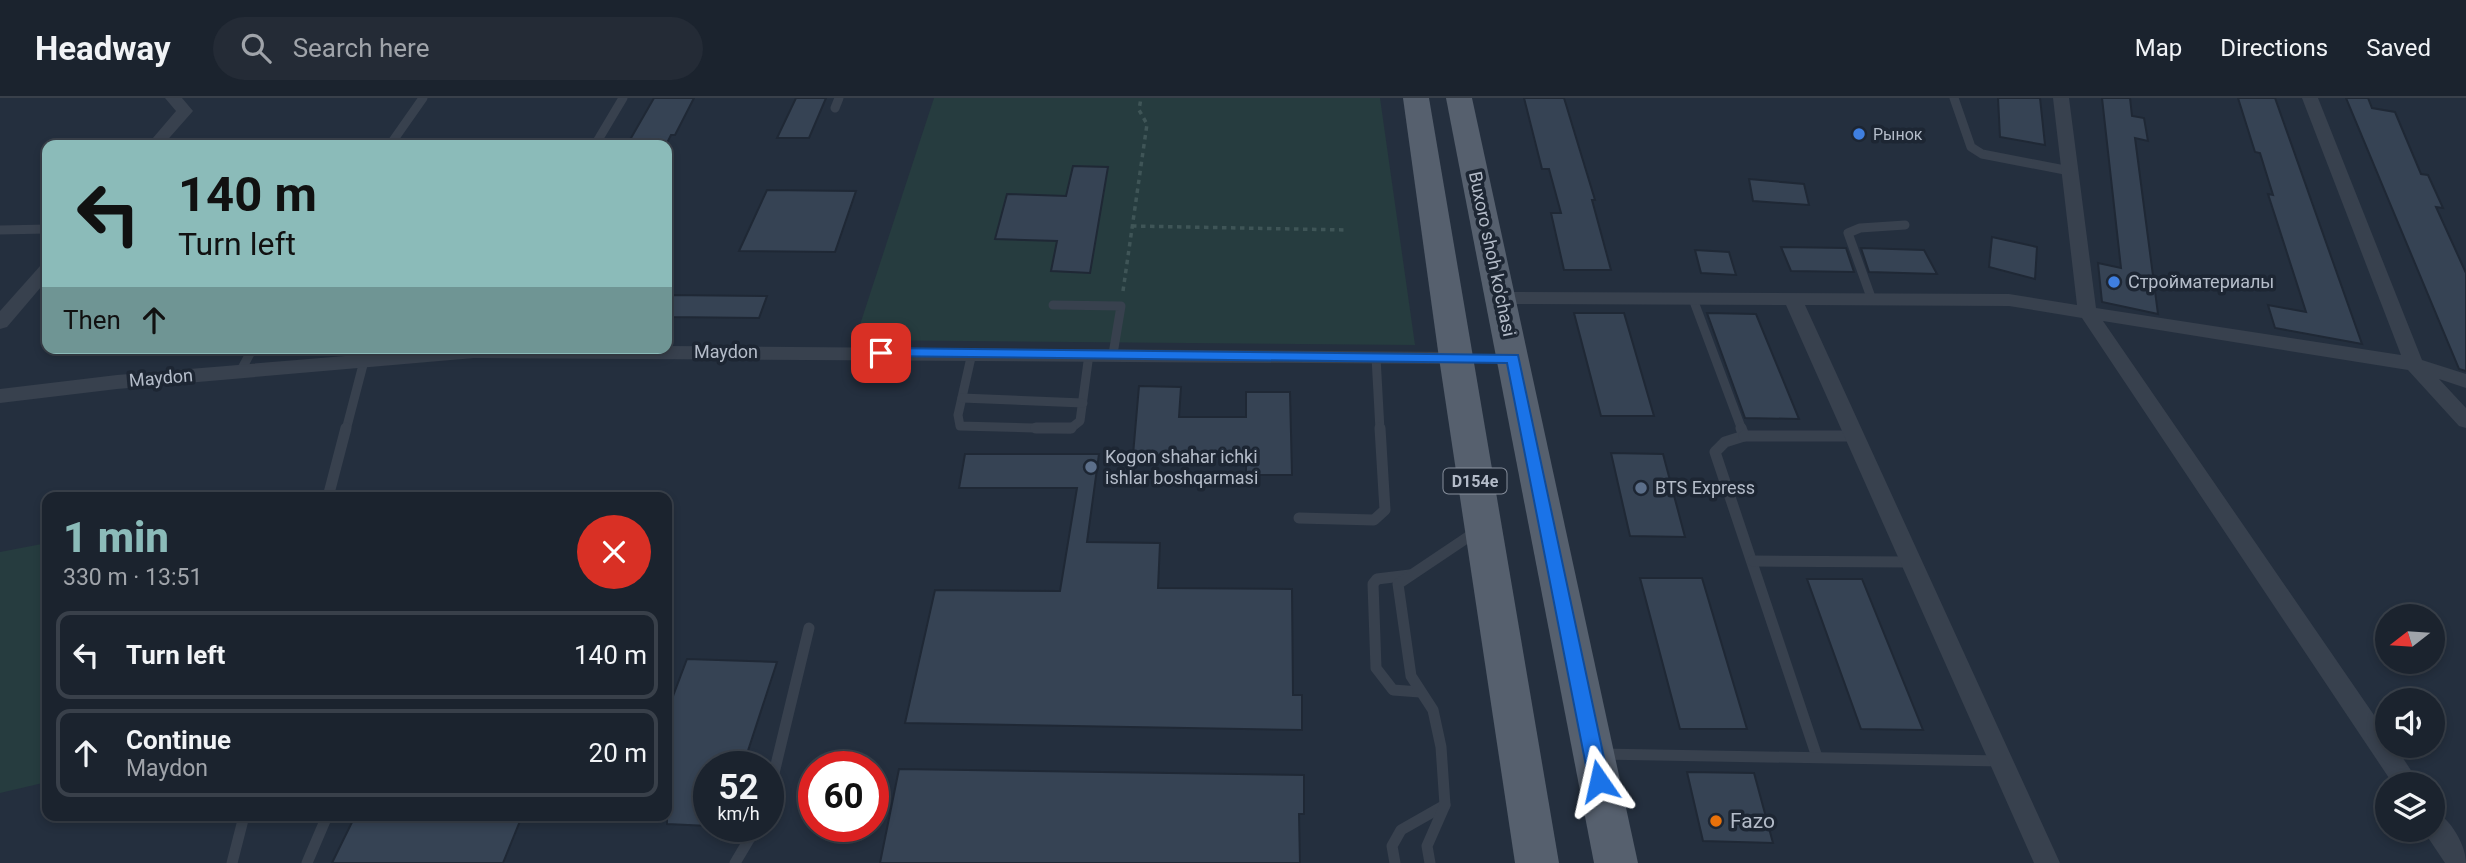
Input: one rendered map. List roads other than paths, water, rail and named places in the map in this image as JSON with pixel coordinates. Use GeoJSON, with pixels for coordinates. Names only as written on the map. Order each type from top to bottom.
{"type":"FeatureCollection","features":[{"type":"Feature","properties":{"kind":"main road","name":"D154e"},"geometry":{"type":"LineString","coordinates":[[1416,98],[1537,863]]}},
{"type":"Feature","properties":{"kind":"main road","name":"Buxoro shoh ko'chasi"},"geometry":{"type":"LineString","coordinates":[[1459,98],[1616,863]]}},
{"type":"Feature","properties":{"kind":"main road"},"geometry":{"type":"LineString","coordinates":[[1455,358],[1513,358]]}},
{"type":"Feature","properties":{"kind":"street"},"geometry":{"type":"LineString","coordinates":[[159,140],[185,111],[173,98]]}},
{"type":"Feature","properties":{"kind":"street"},"geometry":{"type":"LineString","coordinates":[[2062,98],[2087,311],[2399,772]]}},
{"type":"Feature","properties":{"kind":"street"},"geometry":{"type":"LineString","coordinates":[[2310,98],[2414,364],[2466,421]]}},
{"type":"Feature","properties":{"kind":"street"},"geometry":{"type":"LineString","coordinates":[[0,323],[42,275]]}},
{"type":"Feature","properties":{"kind":"street"},"geometry":{"type":"LineString","coordinates":[[1502,298],[2008,300],[2414,364],[2466,381]]}},
{"type":"Feature","properties":{"kind":"street"},"geometry":{"type":"LineString","coordinates":[[1793,300],[2047,863]]}},
{"type":"Feature","properties":{"kind":"street","name":"Maydon"},"geometry":{"type":"LineString","coordinates":[[672,351],[1455,358]]}},
{"type":"Feature","properties":{"kind":"street","name":"Maydon"},"geometry":{"type":"LineString","coordinates":[[0,396],[435,354]]}},
{"type":"Feature","properties":{"kind":"street"},"geometry":{"type":"LineString","coordinates":[[2445,841],[2460,863]]}},
{"type":"Feature","properties":{"kind":"lane"},"geometry":{"type":"LineString","coordinates":[[394,140],[423,98]]}},
{"type":"Feature","properties":{"kind":"lane"},"geometry":{"type":"LineString","coordinates":[[598,140],[623,98]]}},
{"type":"Feature","properties":{"kind":"lane"},"geometry":{"type":"LineString","coordinates":[[835,108],[839,98]]}},
{"type":"Feature","properties":{"kind":"lane"},"geometry":{"type":"LineString","coordinates":[[1954,98],[1971,147],[1982,154],[2070,171]]}},
{"type":"Feature","properties":{"kind":"lane"},"geometry":{"type":"LineString","coordinates":[[1872,300],[1848,233],[1860,228],[1905,225]]}},
{"type":"Feature","properties":{"kind":"lane"},"geometry":{"type":"LineString","coordinates":[[0,230],[42,229]]}},
{"type":"Feature","properties":{"kind":"lane"},"geometry":{"type":"LineString","coordinates":[[1693,299],[1744,436]]}},
{"type":"Feature","properties":{"kind":"lane"},"geometry":{"type":"LineString","coordinates":[[1053,305],[1121,306],[1113,354]]}},
{"type":"Feature","properties":{"kind":"lane"},"geometry":{"type":"LineString","coordinates":[[972,353],[958,415],[960,426],[1070,429],[1080,421],[1089,354]]}},
{"type":"Feature","properties":{"kind":"lane"},"geometry":{"type":"LineString","coordinates":[[240,372],[250,354]]}},
{"type":"Feature","properties":{"kind":"lane"},"geometry":{"type":"LineString","coordinates":[[1298,518],[1374,520],[1385,510],[1376,357]]}},
{"type":"Feature","properties":{"kind":"lane"},"geometry":{"type":"LineString","coordinates":[[329,492],[364,361]]}},
{"type":"Feature","properties":{"kind":"lane"},"geometry":{"type":"LineString","coordinates":[[962,398],[1083,403]]}},
{"type":"Feature","properties":{"kind":"lane"},"geometry":{"type":"LineString","coordinates":[[1816,757],[1715,453],[1725,442],[1744,436],[1854,436]]}},
{"type":"Feature","properties":{"kind":"lane"},"geometry":{"type":"LineString","coordinates":[[1430,863],[1427,846],[1445,805],[1438,735],[1433,710],[1411,676],[1398,584],[1483,528]]}},
{"type":"Feature","properties":{"kind":"lane"},"geometry":{"type":"LineString","coordinates":[[1753,561],[1911,562]]}},
{"type":"Feature","properties":{"kind":"lane"},"geometry":{"type":"LineString","coordinates":[[1410,575],[1377,579],[1373,584],[1376,667],[1385,683],[1393,690],[1420,692]]}},
{"type":"Feature","properties":{"kind":"lane"},"geometry":{"type":"LineString","coordinates":[[780,751],[809,628]]}},
{"type":"Feature","properties":{"kind":"lane"},"geometry":{"type":"LineString","coordinates":[[1593,753],[2001,761]]}},
{"type":"Feature","properties":{"kind":"lane"},"geometry":{"type":"LineString","coordinates":[[1395,863],[1392,846],[1401,830],[1445,805]]}},
{"type":"Feature","properties":{"kind":"lane"},"geometry":{"type":"LineString","coordinates":[[232,863],[243,821]]}},
{"type":"Feature","properties":{"kind":"lane"},"geometry":{"type":"LineString","coordinates":[[307,863],[325,821]]}},
{"type":"Feature","properties":{"kind":"lane"},"geometry":{"type":"LineString","coordinates":[[735,863],[747,842]]}},
{"type":"Feature","properties":{"kind":"place","name":"Рынок"},"geometry":{"type":"Point","coordinates":[1859,134]}},
{"type":"Feature","properties":{"kind":"place","name":"Стройматериалы"},"geometry":{"type":"Point","coordinates":[2114,282]}},
{"type":"Feature","properties":{"kind":"place","name":"Kogon shahar ichki ishlar boshqarmasi"},"geometry":{"type":"Point","coordinates":[1091,467]}},
{"type":"Feature","properties":{"kind":"place","name":"BTS Express"},"geometry":{"type":"Point","coordinates":[1641,488]}},
{"type":"Feature","properties":{"kind":"place","name":"Fazo"},"geometry":{"type":"Point","coordinates":[1716,821]}}]}
